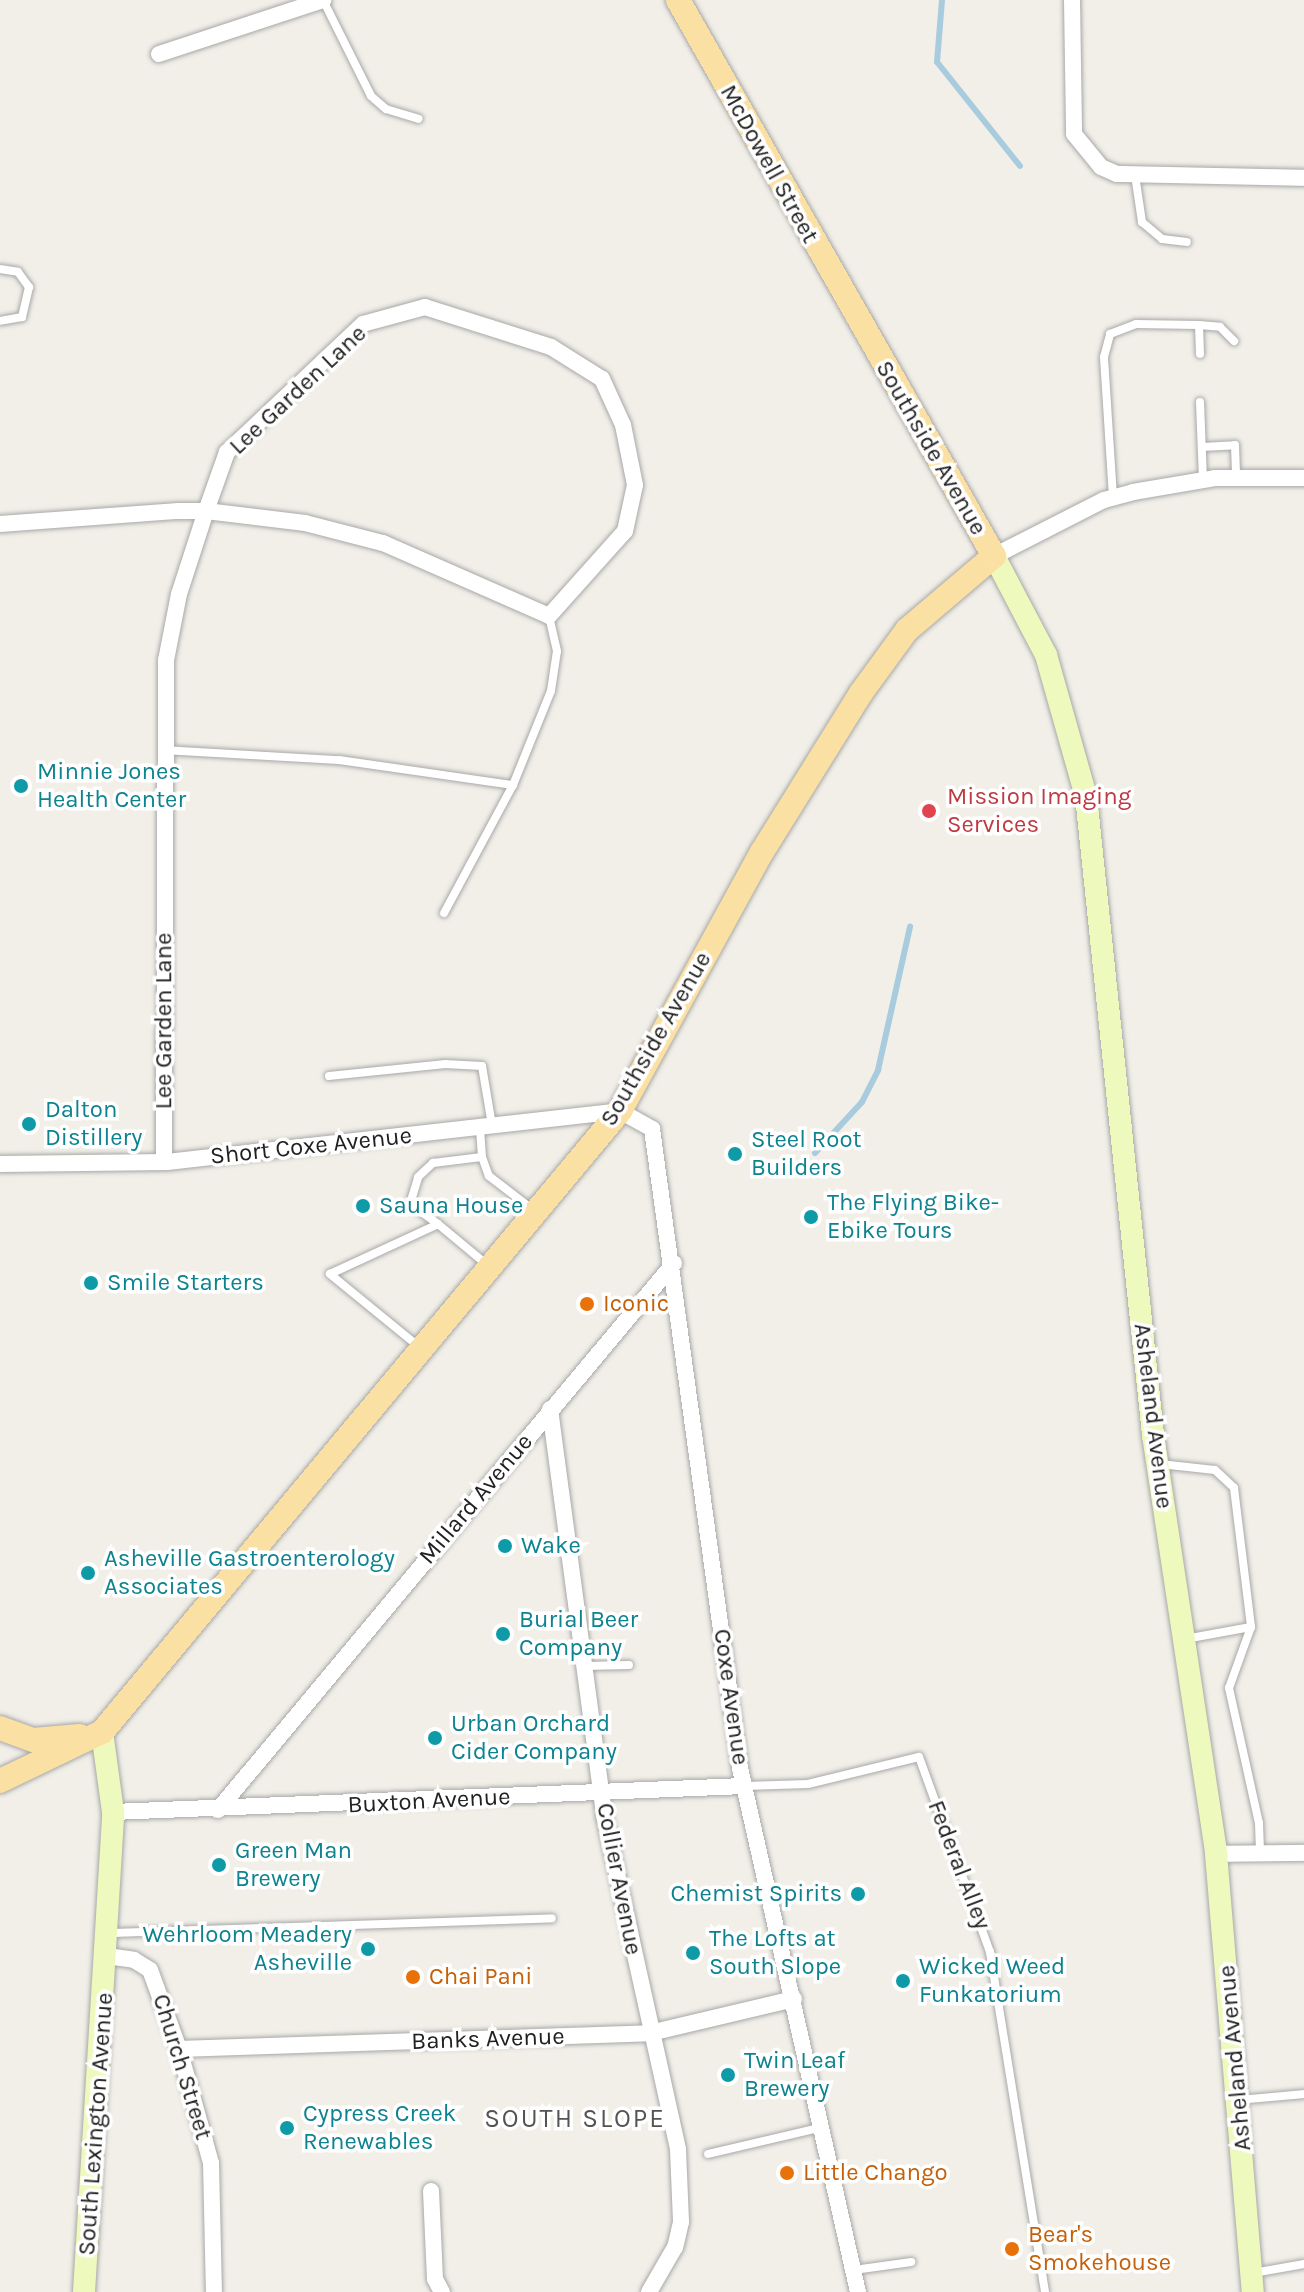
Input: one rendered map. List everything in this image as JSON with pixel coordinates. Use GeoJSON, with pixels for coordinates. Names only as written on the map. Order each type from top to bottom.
{"type":"FeatureCollection","features":[{"type":"Feature","properties":{"kind":"main road","name":"McDowell Street"},"geometry":{"type":"LineString","coordinates":[[678,0],[861,329]]}},
{"type":"Feature","properties":{"kind":"main road","name":"Southside Avenue"},"geometry":{"type":"LineString","coordinates":[[0,1781],[102,1732],[620,1111],[762,852],[861,693],[907,630],[994,556],[861,329]]}},
{"type":"Feature","properties":{"kind":"main road","name":"Asheland Avenue"},"geometry":{"type":"LineString","coordinates":[[994,556],[1046,655],[1086,796],[1157,1463],[1216,1854],[1252,2282]]}},
{"type":"Feature","properties":{"kind":"main road"},"geometry":{"type":"LineString","coordinates":[[0,1728],[33,1740],[102,1732],[113,1812],[107,1956]]}},
{"type":"Feature","properties":{"kind":"main road","name":"South Lexington Avenue"},"geometry":{"type":"LineString","coordinates":[[84,2292],[107,1956]]}},
{"type":"Feature","properties":{"kind":"street"},"geometry":{"type":"LineString","coordinates":[[1072,0],[1074,134],[1101,167],[1135,175],[1304,178]]}},
{"type":"Feature","properties":{"kind":"street"},"geometry":{"type":"LineString","coordinates":[[159,54],[323,1]]}},
{"type":"Feature","properties":{"kind":"street","name":"Lee Garden Lane"},"geometry":{"type":"LineString","coordinates":[[164,1162],[163,750],[166,660],[179,594],[227,452],[363,324],[425,307],[551,347],[602,379],[623,425],[635,485],[625,531],[549,616]]}},
{"type":"Feature","properties":{"kind":"street"},"geometry":{"type":"LineString","coordinates":[[994,556],[1113,497],[1203,479],[1304,478]]}},
{"type":"Feature","properties":{"kind":"street"},"geometry":{"type":"LineString","coordinates":[[0,524],[206,511],[305,523],[383,543],[549,616]]}},
{"type":"Feature","properties":{"kind":"street","name":"Short Coxe Avenue"},"geometry":{"type":"LineString","coordinates":[[0,1164],[164,1162],[620,1111]]}},
{"type":"Feature","properties":{"kind":"street","name":"Coxe Avenue"},"geometry":{"type":"LineString","coordinates":[[620,1111],[652,1129],[674,1263],[744,1786],[858,2292]]}},
{"type":"Feature","properties":{"kind":"street","name":"Millard Avenue"},"geometry":{"type":"LineString","coordinates":[[218,1810],[674,1263]]}},
{"type":"Feature","properties":{"kind":"street","name":"Collier Avenue"},"geometry":{"type":"LineString","coordinates":[[550,1409],[602,1793],[650,2033],[678,2150],[681,2222],[675,2247],[649,2292]]}},
{"type":"Feature","properties":{"kind":"street","name":"Buxton Avenue"},"geometry":{"type":"LineString","coordinates":[[113,1812],[744,1786]]}},
{"type":"Feature","properties":{"kind":"street"},"geometry":{"type":"LineString","coordinates":[[1216,1854],[1304,1853]]}},
{"type":"Feature","properties":{"kind":"street","name":"Church Street"},"geometry":{"type":"LineString","coordinates":[[107,1956],[134,1960],[150,1970],[179,2049],[211,2163],[214,2292]]}},
{"type":"Feature","properties":{"kind":"street","name":"Banks Avenue"},"geometry":{"type":"LineString","coordinates":[[179,2049],[650,2033],[794,1999]]}},
{"type":"Feature","properties":{"kind":"street"},"geometry":{"type":"LineString","coordinates":[[431,2191],[435,2279],[442,2292]]}},
{"type":"Feature","properties":{"kind":"lane"},"geometry":{"type":"LineString","coordinates":[[323,1],[371,96],[386,109],[419,119]]}},
{"type":"Feature","properties":{"kind":"lane"},"geometry":{"type":"LineString","coordinates":[[1135,175],[1142,222],[1162,239],[1187,242]]}},
{"type":"Feature","properties":{"kind":"lane"},"geometry":{"type":"LineString","coordinates":[[0,269],[26,278],[29,294],[22,317],[0,321]]}},
{"type":"Feature","properties":{"kind":"lane"},"geometry":{"type":"LineString","coordinates":[[1113,497],[1104,357],[1110,334],[1136,324],[1199,325],[1220,327],[1234,341]]}},
{"type":"Feature","properties":{"kind":"lane"},"geometry":{"type":"LineString","coordinates":[[1199,325],[1200,354]]}},
{"type":"Feature","properties":{"kind":"lane"},"geometry":{"type":"LineString","coordinates":[[1200,402],[1203,479]]}},
{"type":"Feature","properties":{"kind":"lane"},"geometry":{"type":"LineString","coordinates":[[1202,447],[1235,445],[1236,477]]}},
{"type":"Feature","properties":{"kind":"lane"},"geometry":{"type":"LineString","coordinates":[[444,913],[513,785],[551,691],[557,651],[549,616]]}},
{"type":"Feature","properties":{"kind":"lane"},"geometry":{"type":"LineString","coordinates":[[163,750],[339,760],[513,785]]}},
{"type":"Feature","properties":{"kind":"lane"},"geometry":{"type":"LineString","coordinates":[[329,1076],[445,1064],[482,1066],[486,1126],[482,1157],[489,1176],[536,1212]]}},
{"type":"Feature","properties":{"kind":"lane"},"geometry":{"type":"LineString","coordinates":[[482,1157],[433,1163],[418,1177],[410,1204],[490,1267]]}},
{"type":"Feature","properties":{"kind":"lane"},"geometry":{"type":"LineString","coordinates":[[422,1349],[330,1274],[438,1224]]}},
{"type":"Feature","properties":{"kind":"lane"},"geometry":{"type":"LineString","coordinates":[[1157,1463],[1215,1470],[1234,1488],[1251,1627],[1229,1688],[1259,1823],[1260,1853]]}},
{"type":"Feature","properties":{"kind":"lane"},"geometry":{"type":"LineString","coordinates":[[1184,1639],[1251,1627]]}},
{"type":"Feature","properties":{"kind":"lane"},"geometry":{"type":"LineString","coordinates":[[585,1666],[629,1665]]}},
{"type":"Feature","properties":{"kind":"lane","name":"Federal Alley"},"geometry":{"type":"LineString","coordinates":[[744,1786],[808,1784],[919,1757],[990,1952],[1045,2292]]}},
{"type":"Feature","properties":{"kind":"lane"},"geometry":{"type":"LineString","coordinates":[[108,1933],[552,1918]]}},
{"type":"Feature","properties":{"kind":"lane"},"geometry":{"type":"LineString","coordinates":[[1238,2100],[1304,2094]]}},
{"type":"Feature","properties":{"kind":"lane"},"geometry":{"type":"LineString","coordinates":[[708,2154],[823,2127]]}},
{"type":"Feature","properties":{"kind":"lane"},"geometry":{"type":"LineString","coordinates":[[854,2270],[911,2262]]}},
{"type":"Feature","properties":{"kind":"lane"},"geometry":{"type":"LineString","coordinates":[[1252,2282],[1304,2264]]}},
{"type":"Feature","properties":{"kind":"waterway"},"geometry":{"type":"LineString","coordinates":[[942,0],[937,62],[1020,166]]}},
{"type":"Feature","properties":{"kind":"waterway"},"geometry":{"type":"LineString","coordinates":[[815,1153],[862,1102],[878,1070],[910,927]]}},
{"type":"Feature","properties":{"kind":"place","name":"Minnie Jones Health Center"},"geometry":{"type":"Point","coordinates":[21,786]}},
{"type":"Feature","properties":{"kind":"place","name":"Mission Imaging Services"},"geometry":{"type":"Point","coordinates":[929,811]}},
{"type":"Feature","properties":{"kind":"place","name":"Dalton Distillery"},"geometry":{"type":"Point","coordinates":[29,1124]}},
{"type":"Feature","properties":{"kind":"place","name":"Steel Root Builders"},"geometry":{"type":"Point","coordinates":[735,1154]}},
{"type":"Feature","properties":{"kind":"place","name":"Sauna House"},"geometry":{"type":"Point","coordinates":[363,1206]}},
{"type":"Feature","properties":{"kind":"place","name":"The Flying Bike- Ebike Tours"},"geometry":{"type":"Point","coordinates":[811,1217]}},
{"type":"Feature","properties":{"kind":"place","name":"Smile Starters"},"geometry":{"type":"Point","coordinates":[91,1283]}},
{"type":"Feature","properties":{"kind":"place","name":"Iconic"},"geometry":{"type":"Point","coordinates":[587,1304]}},
{"type":"Feature","properties":{"kind":"place","name":"Wake"},"geometry":{"type":"Point","coordinates":[505,1546]}},
{"type":"Feature","properties":{"kind":"place","name":"Asheville Gastroenterology Associates"},"geometry":{"type":"Point","coordinates":[88,1573]}},
{"type":"Feature","properties":{"kind":"place","name":"Burial Beer Company"},"geometry":{"type":"Point","coordinates":[503,1634]}},
{"type":"Feature","properties":{"kind":"place","name":"Urban Orchard Cider Company"},"geometry":{"type":"Point","coordinates":[435,1738]}},
{"type":"Feature","properties":{"kind":"place","name":"Green Man Brewery"},"geometry":{"type":"Point","coordinates":[219,1865]}},
{"type":"Feature","properties":{"kind":"place","name":"Chemist Spirits"},"geometry":{"type":"Point","coordinates":[858,1894]}},
{"type":"Feature","properties":{"kind":"place","name":"Wehrloom Meadery Asheville"},"geometry":{"type":"Point","coordinates":[368,1949]}},
{"type":"Feature","properties":{"kind":"place","name":"The Lofts at South Slope"},"geometry":{"type":"Point","coordinates":[693,1953]}},
{"type":"Feature","properties":{"kind":"place","name":"Chai Pani"},"geometry":{"type":"Point","coordinates":[413,1977]}},
{"type":"Feature","properties":{"kind":"place","name":"Wicked Weed Funkatorium"},"geometry":{"type":"Point","coordinates":[903,1981]}},
{"type":"Feature","properties":{"kind":"place","name":"Twin Leaf Brewery"},"geometry":{"type":"Point","coordinates":[728,2075]}},
{"type":"Feature","properties":{"kind":"place","name":"Cypress Creek Renewables"},"geometry":{"type":"Point","coordinates":[287,2128]}},
{"type":"Feature","properties":{"kind":"place","name":"Little Chango"},"geometry":{"type":"Point","coordinates":[787,2173]}},
{"type":"Feature","properties":{"kind":"place","name":"Bear's Smokehouse"},"geometry":{"type":"Point","coordinates":[1012,2249]}},
{"type":"Feature","properties":{"kind":"district","name":"SOUTH SLOPE"},"geometry":{"type":"Point","coordinates":[575,2119]}}]}
